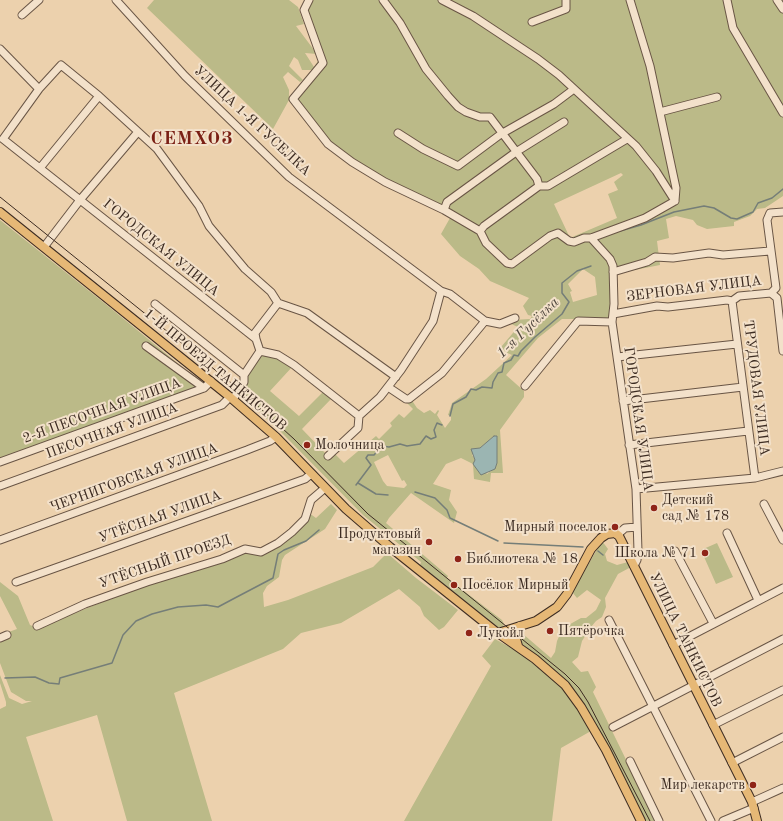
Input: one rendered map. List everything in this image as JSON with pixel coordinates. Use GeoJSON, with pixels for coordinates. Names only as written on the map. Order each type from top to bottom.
{"type":"FeatureCollection","features":[{"type":"Feature","properties":{"kind":"main road","name":"1-Й ПРОЕЗД ТАНКИСТОВ"},"geometry":{"type":"LineString","coordinates":[[0,212],[232,398],[276,437],[325,488],[373,533],[498,633],[518,646],[548,670],[572,693],[606,750],[641,821]]}},
{"type":"Feature","properties":{"kind":"main road"},"geometry":{"type":"LineString","coordinates":[[498,633],[536,621],[561,603],[591,549],[601,538],[608,534],[617,534]]}},
{"type":"Feature","properties":{"kind":"main road","name":"УЛИЦА ТАНКИСТОВ"},"geometry":{"type":"LineString","coordinates":[[617,534],[753,805],[757,821]]}},
{"type":"Feature","properties":{"kind":"main road"},"geometry":{"type":"LineString","coordinates":[[518,646],[515,636],[520,626]]}},
{"type":"Feature","properties":{"kind":"street"},"geometry":{"type":"LineString","coordinates":[[22,15],[39,0]]}},
{"type":"Feature","properties":{"kind":"street","name":"УЛИЦА 1-Я ГУСЕЛКА"},"geometry":{"type":"LineString","coordinates":[[116,0],[186,76],[289,177],[441,291],[450,294],[486,321]]}},
{"type":"Feature","properties":{"kind":"street"},"geometry":{"type":"LineString","coordinates":[[309,0],[304,10],[323,63],[292,99],[328,144],[352,162],[385,182],[444,210],[480,231],[490,248],[507,263],[512,264],[550,236],[558,233],[569,241],[574,242],[584,238],[591,238],[645,218],[676,201]]}},
{"type":"Feature","properties":{"kind":"street"},"geometry":{"type":"LineString","coordinates":[[383,0],[400,23],[426,69],[453,102],[466,112],[490,117],[501,134],[537,179],[539,186]]}},
{"type":"Feature","properties":{"kind":"street"},"geometry":{"type":"LineString","coordinates":[[442,0],[473,16],[538,59],[574,89],[636,146],[656,171],[676,201]]}},
{"type":"Feature","properties":{"kind":"street"},"geometry":{"type":"LineString","coordinates":[[532,22],[566,9],[566,0]]}},
{"type":"Feature","properties":{"kind":"street"},"geometry":{"type":"LineString","coordinates":[[630,0],[650,66],[668,159],[676,188],[676,201]]}},
{"type":"Feature","properties":{"kind":"street"},"geometry":{"type":"LineString","coordinates":[[728,0],[733,28],[783,113]]}},
{"type":"Feature","properties":{"kind":"street"},"geometry":{"type":"LineString","coordinates":[[777,0],[783,9]]}},
{"type":"Feature","properties":{"kind":"street"},"geometry":{"type":"LineString","coordinates":[[0,49],[39,89]]}},
{"type":"Feature","properties":{"kind":"street","name":"ГОРОДСКАЯ УЛИЦА"},"geometry":{"type":"LineString","coordinates":[[256,339],[194,291],[136,242],[80,200],[4,139],[39,89],[61,65],[99,96],[137,133],[157,149],[199,206],[209,226],[245,269],[271,292],[278,302],[307,313],[396,376]]}},
{"type":"Feature","properties":{"kind":"street"},"geometry":{"type":"LineString","coordinates":[[398,133],[423,149],[458,166],[501,134],[554,104],[574,89]]}},
{"type":"Feature","properties":{"kind":"street"},"geometry":{"type":"LineString","coordinates":[[40,168],[99,96]]}},
{"type":"Feature","properties":{"kind":"street"},"geometry":{"type":"LineString","coordinates":[[660,112],[717,97]]}},
{"type":"Feature","properties":{"kind":"street"},"geometry":{"type":"LineString","coordinates":[[444,210],[447,202],[516,152],[564,122]]}},
{"type":"Feature","properties":{"kind":"street"},"geometry":{"type":"LineString","coordinates":[[44,247],[80,200],[137,133]]}},
{"type":"Feature","properties":{"kind":"street"},"geometry":{"type":"LineString","coordinates":[[480,231],[484,226],[539,186],[548,186],[627,139]]}},
{"type":"Feature","properties":{"kind":"street"},"geometry":{"type":"LineString","coordinates":[[771,292],[776,288],[767,220],[770,213],[783,212]]}},
{"type":"Feature","properties":{"kind":"street"},"geometry":{"type":"LineString","coordinates":[[591,238],[610,259],[613,272],[647,262],[655,257],[673,258],[709,253],[723,255],[770,251]]}},
{"type":"Feature","properties":{"kind":"street","name":"ГОРОДСКАЯ УЛИЦА"},"geometry":{"type":"LineString","coordinates":[[613,272],[612,322],[636,489],[637,560],[634,566]]}},
{"type":"Feature","properties":{"kind":"street"},"geometry":{"type":"LineString","coordinates":[[328,456],[358,428],[359,416],[380,397],[396,376],[433,321],[441,291]]}},
{"type":"Feature","properties":{"kind":"street","name":"ЗЕРНОВАЯ УЛИЦА"},"geometry":{"type":"LineString","coordinates":[[613,314],[657,306],[668,307],[727,300],[732,301],[739,296],[771,292],[777,298],[783,352]]}},
{"type":"Feature","properties":{"kind":"street","name":"ТРУДОВАЯ УЛИЦА"},"geometry":{"type":"LineString","coordinates":[[732,301],[755,478]]}},
{"type":"Feature","properties":{"kind":"street"},"geometry":{"type":"LineString","coordinates":[[260,351],[255,333],[278,302]]}},
{"type":"Feature","properties":{"kind":"street"},"geometry":{"type":"LineString","coordinates":[[155,304],[244,375]]}},
{"type":"Feature","properties":{"kind":"street"},"geometry":{"type":"LineString","coordinates":[[388,387],[406,399],[409,399],[442,373],[486,321],[500,324],[515,318]]}},
{"type":"Feature","properties":{"kind":"street"},"geometry":{"type":"LineString","coordinates":[[525,386],[578,321],[612,322]]}},
{"type":"Feature","properties":{"kind":"street"},"geometry":{"type":"LineString","coordinates":[[617,357],[737,344]]}},
{"type":"Feature","properties":{"kind":"street"},"geometry":{"type":"LineString","coordinates":[[146,346],[204,388]]}},
{"type":"Feature","properties":{"kind":"street"},"geometry":{"type":"LineString","coordinates":[[232,398],[244,382],[244,375],[260,351]]}},
{"type":"Feature","properties":{"kind":"street"},"geometry":{"type":"LineString","coordinates":[[260,351],[278,355],[294,365],[359,416]]}},
{"type":"Feature","properties":{"kind":"street","name":"2-Я ПЕСОЧНАЯ УЛИЦА"},"geometry":{"type":"LineString","coordinates":[[0,462],[204,388],[211,381]]}},
{"type":"Feature","properties":{"kind":"street"},"geometry":{"type":"LineString","coordinates":[[623,401],[743,387]]}},
{"type":"Feature","properties":{"kind":"street","name":"ПЕСОЧНАЯ УЛИЦА"},"geometry":{"type":"LineString","coordinates":[[0,486],[222,405],[232,398]]}},
{"type":"Feature","properties":{"kind":"street"},"geometry":{"type":"LineString","coordinates":[[629,445],[748,431]]}},
{"type":"Feature","properties":{"kind":"street","name":"ЧЕРНИГОВСКАЯ УЛИЦА"},"geometry":{"type":"LineString","coordinates":[[0,540],[240,453],[270,441],[276,437]]}},
{"type":"Feature","properties":{"kind":"street"},"geometry":{"type":"LineString","coordinates":[[636,489],[755,478],[783,471]]}},
{"type":"Feature","properties":{"kind":"street","name":"УТЁСНАЯ УЛИЦА"},"geometry":{"type":"LineString","coordinates":[[16,582],[305,479],[311,474]]}},
{"type":"Feature","properties":{"kind":"street","name":"УТЁСНЫЙ ПРОЕЗД"},"geometry":{"type":"LineString","coordinates":[[37,626],[84,604],[147,582],[222,559],[245,549],[261,552],[278,543],[305,520],[311,500],[325,488]]}},
{"type":"Feature","properties":{"kind":"street"},"geometry":{"type":"LineString","coordinates":[[764,504],[783,540]]}},
{"type":"Feature","properties":{"kind":"street"},"geometry":{"type":"LineString","coordinates":[[617,534],[625,528],[637,527]]}},
{"type":"Feature","properties":{"kind":"street"},"geometry":{"type":"LineString","coordinates":[[727,533],[758,600]]}},
{"type":"Feature","properties":{"kind":"street"},"geometry":{"type":"LineString","coordinates":[[675,551],[713,623]]}},
{"type":"Feature","properties":{"kind":"street"},"geometry":{"type":"LineString","coordinates":[[673,645],[783,588]]}},
{"type":"Feature","properties":{"kind":"street"},"geometry":{"type":"LineString","coordinates":[[609,620],[710,821]]}},
{"type":"Feature","properties":{"kind":"street"},"geometry":{"type":"LineString","coordinates":[[614,727],[783,639]]}},
{"type":"Feature","properties":{"kind":"street"},"geometry":{"type":"LineString","coordinates":[[713,725],[783,690]]}},
{"type":"Feature","properties":{"kind":"street"},"geometry":{"type":"LineString","coordinates":[[732,763],[783,737]]}},
{"type":"Feature","properties":{"kind":"street"},"geometry":{"type":"LineString","coordinates":[[630,762],[659,821]]}},
{"type":"Feature","properties":{"kind":"street"},"geometry":{"type":"LineString","coordinates":[[723,821],[783,788]]}},
{"type":"Feature","properties":{"kind":"shaded area"},"geometry":{"type":"Polygon","coordinates":[[[154,0],[289,0],[298,7],[304,24],[296,26],[317,54],[305,53],[314,67],[322,55],[304,3],[306,0],[783,0],[783,196],[765,208],[757,209],[750,216],[734,222],[734,226],[707,229],[697,225],[693,220],[676,216],[666,219],[669,238],[657,241],[660,265],[609,275],[612,308],[609,319],[562,319],[538,338],[506,375],[524,391],[524,397],[500,430],[503,473],[491,473],[490,482],[474,479],[473,464],[461,458],[446,464],[433,484],[451,490],[449,500],[457,512],[454,523],[411,493],[386,523],[448,576],[447,578],[502,620],[504,624],[503,627],[498,627],[420,565],[421,562],[363,515],[281,432],[241,395],[246,383],[245,380],[257,356],[266,352],[293,366],[270,391],[299,416],[324,391],[332,398],[302,429],[326,454],[335,454],[344,463],[376,436],[379,439],[392,426],[390,423],[399,414],[404,418],[413,409],[405,401],[411,399],[417,408],[424,413],[430,410],[435,414],[438,410],[437,415],[445,428],[451,420],[451,416],[448,415],[452,403],[486,379],[512,355],[505,352],[501,347],[518,327],[509,323],[513,320],[530,319],[532,316],[528,315],[523,306],[529,298],[490,281],[479,269],[460,256],[441,234],[450,218],[442,212],[385,184],[321,134],[291,103],[312,70],[302,70],[298,60],[294,57],[289,66],[303,80],[300,82],[288,72],[283,77],[289,90],[289,100],[273,129],[147,8],[154,0]],[[621,173],[554,204],[570,238],[617,218],[608,194],[618,190],[614,182],[623,175],[621,173]],[[583,269],[568,284],[572,291],[570,292],[573,302],[597,295],[595,277],[583,269]],[[494,436],[472,455],[487,474],[492,470],[497,452],[497,436],[494,436]],[[388,455],[374,462],[387,486],[404,488],[407,485],[404,480],[402,481],[388,455]]]}},
{"type":"Feature","properties":{"kind":"shaded area"},"geometry":{"type":"Polygon","coordinates":[[[0,220],[108,306],[204,385],[0,460],[0,220]]]}},
{"type":"Feature","properties":{"kind":"shaded area"},"geometry":{"type":"Polygon","coordinates":[[[331,504],[337,510],[325,529],[285,555],[282,560],[279,577],[267,586],[263,593],[264,607],[288,600],[373,567],[387,553],[416,578],[458,610],[444,627],[439,630],[424,616],[420,607],[399,589],[341,623],[301,633],[283,649],[174,693],[212,821],[127,821],[97,715],[26,737],[53,821],[0,821],[0,709],[6,706],[6,702],[0,683],[0,675],[9,698],[22,704],[32,701],[26,701],[11,692],[0,663],[0,635],[17,629],[0,596],[0,582],[18,596],[30,625],[37,628],[133,590],[191,572],[245,551],[262,554],[309,513],[316,518],[331,504]]]}},
{"type":"Feature","properties":{"kind":"shaded area"},"geometry":{"type":"Polygon","coordinates":[[[602,541],[608,549],[605,554],[607,561],[617,565],[628,562],[631,567],[618,574],[605,598],[606,607],[602,617],[591,627],[582,641],[578,657],[572,662],[581,672],[588,671],[596,687],[593,692],[656,821],[645,821],[584,705],[538,657],[520,642],[523,634],[551,658],[555,652],[557,641],[563,628],[581,618],[586,618],[596,610],[601,600],[587,590],[577,598],[572,592],[602,541]]]}},
{"type":"Feature","properties":{"kind":"shaded area"},"geometry":{"type":"Polygon","coordinates":[[[717,543],[733,577],[716,584],[701,550],[717,543]]]}},
{"type":"Feature","properties":{"kind":"shaded area"},"geometry":{"type":"Polygon","coordinates":[[[495,639],[524,655],[570,695],[591,731],[561,748],[552,821],[404,821],[491,666],[482,656],[495,639]]]}},
{"type":"Feature","properties":{"kind":"water"},"geometry":{"type":"Polygon","coordinates":[[[494,436],[497,436],[497,463],[495,469],[481,475],[473,464],[475,460],[471,449],[480,448],[494,436]]]}},
{"type":"Feature","properties":{"kind":"waterway","name":"1-я Гусёлка"},"geometry":{"type":"LineString","coordinates":[[620,231],[641,225],[674,212],[704,206],[714,208],[731,218],[737,219],[753,212],[758,203],[772,198],[783,189]]}},
{"type":"Feature","properties":{"kind":"waterway","name":"1-я Гусёлка"},"geometry":{"type":"LineString","coordinates":[[450,416],[453,404],[466,397],[471,389],[476,390],[482,387],[492,388],[493,382],[498,373],[502,372],[504,363],[511,360],[514,355],[518,356],[535,337],[562,314],[569,302],[562,293],[562,283],[577,271],[591,266]]}},
{"type":"Feature","properties":{"kind":"waterway","name":"1-я Гусёлка"},"geometry":{"type":"LineString","coordinates":[[356,485],[371,465],[366,458],[368,455],[374,455],[382,446],[389,447],[400,444],[407,446],[420,444],[426,436],[431,439],[436,437],[434,430],[437,423],[442,425]]}},
{"type":"Feature","properties":{"kind":"waterway"},"geometry":{"type":"LineString","coordinates":[[358,483],[376,494],[388,495]]}},
{"type":"Feature","properties":{"kind":"waterway"},"geometry":{"type":"LineString","coordinates":[[415,492],[435,498],[447,510],[450,518],[498,541]]}},
{"type":"Feature","properties":{"kind":"waterway","name":"1-я Гусёлка"},"geometry":{"type":"LineString","coordinates":[[5,678],[35,677],[49,683],[59,684],[60,678],[112,663],[123,635],[136,621],[152,614],[178,607],[206,605],[218,607],[273,578],[278,554],[306,541],[319,530]]}},
{"type":"Feature","properties":{"kind":"waterway"},"geometry":{"type":"LineString","coordinates":[[504,543],[583,547]]}},
{"type":"Feature","properties":{"kind":"waterway"},"geometry":{"type":"LineString","coordinates":[[598,551],[603,555]]}},
{"type":"Feature","properties":{"kind":"tram line"},"geometry":{"type":"LineString","coordinates":[[0,197],[240,390],[294,439],[368,514],[565,674],[579,688],[588,702],[650,821]]}},
{"type":"Feature","properties":{"kind":"place","name":"Молочница"},"geometry":{"type":"Point","coordinates":[307,445]}},
{"type":"Feature","properties":{"kind":"place","name":"Детский сад № 178"},"geometry":{"type":"Point","coordinates":[654,508]}},
{"type":"Feature","properties":{"kind":"place","name":"Мирный поселок"},"geometry":{"type":"Point","coordinates":[615,527]}},
{"type":"Feature","properties":{"kind":"place","name":"Продуктовый магазин"},"geometry":{"type":"Point","coordinates":[429,542]}},
{"type":"Feature","properties":{"kind":"place","name":"Школа № 71"},"geometry":{"type":"Point","coordinates":[705,553]}},
{"type":"Feature","properties":{"kind":"place","name":"Библиотека № 18"},"geometry":{"type":"Point","coordinates":[458,559]}},
{"type":"Feature","properties":{"kind":"place","name":"Посёлок Мирный"},"geometry":{"type":"Point","coordinates":[454,585]}},
{"type":"Feature","properties":{"kind":"place","name":"Пятёрочка"},"geometry":{"type":"Point","coordinates":[550,631]}},
{"type":"Feature","properties":{"kind":"place","name":"Лукойл"},"geometry":{"type":"Point","coordinates":[469,633]}},
{"type":"Feature","properties":{"kind":"place","name":"Мир лекарств"},"geometry":{"type":"Point","coordinates":[753,785]}},
{"type":"Feature","properties":{"kind":"district","name":"СЕМХОЗ"},"geometry":{"type":"Point","coordinates":[192,139]}}]}
